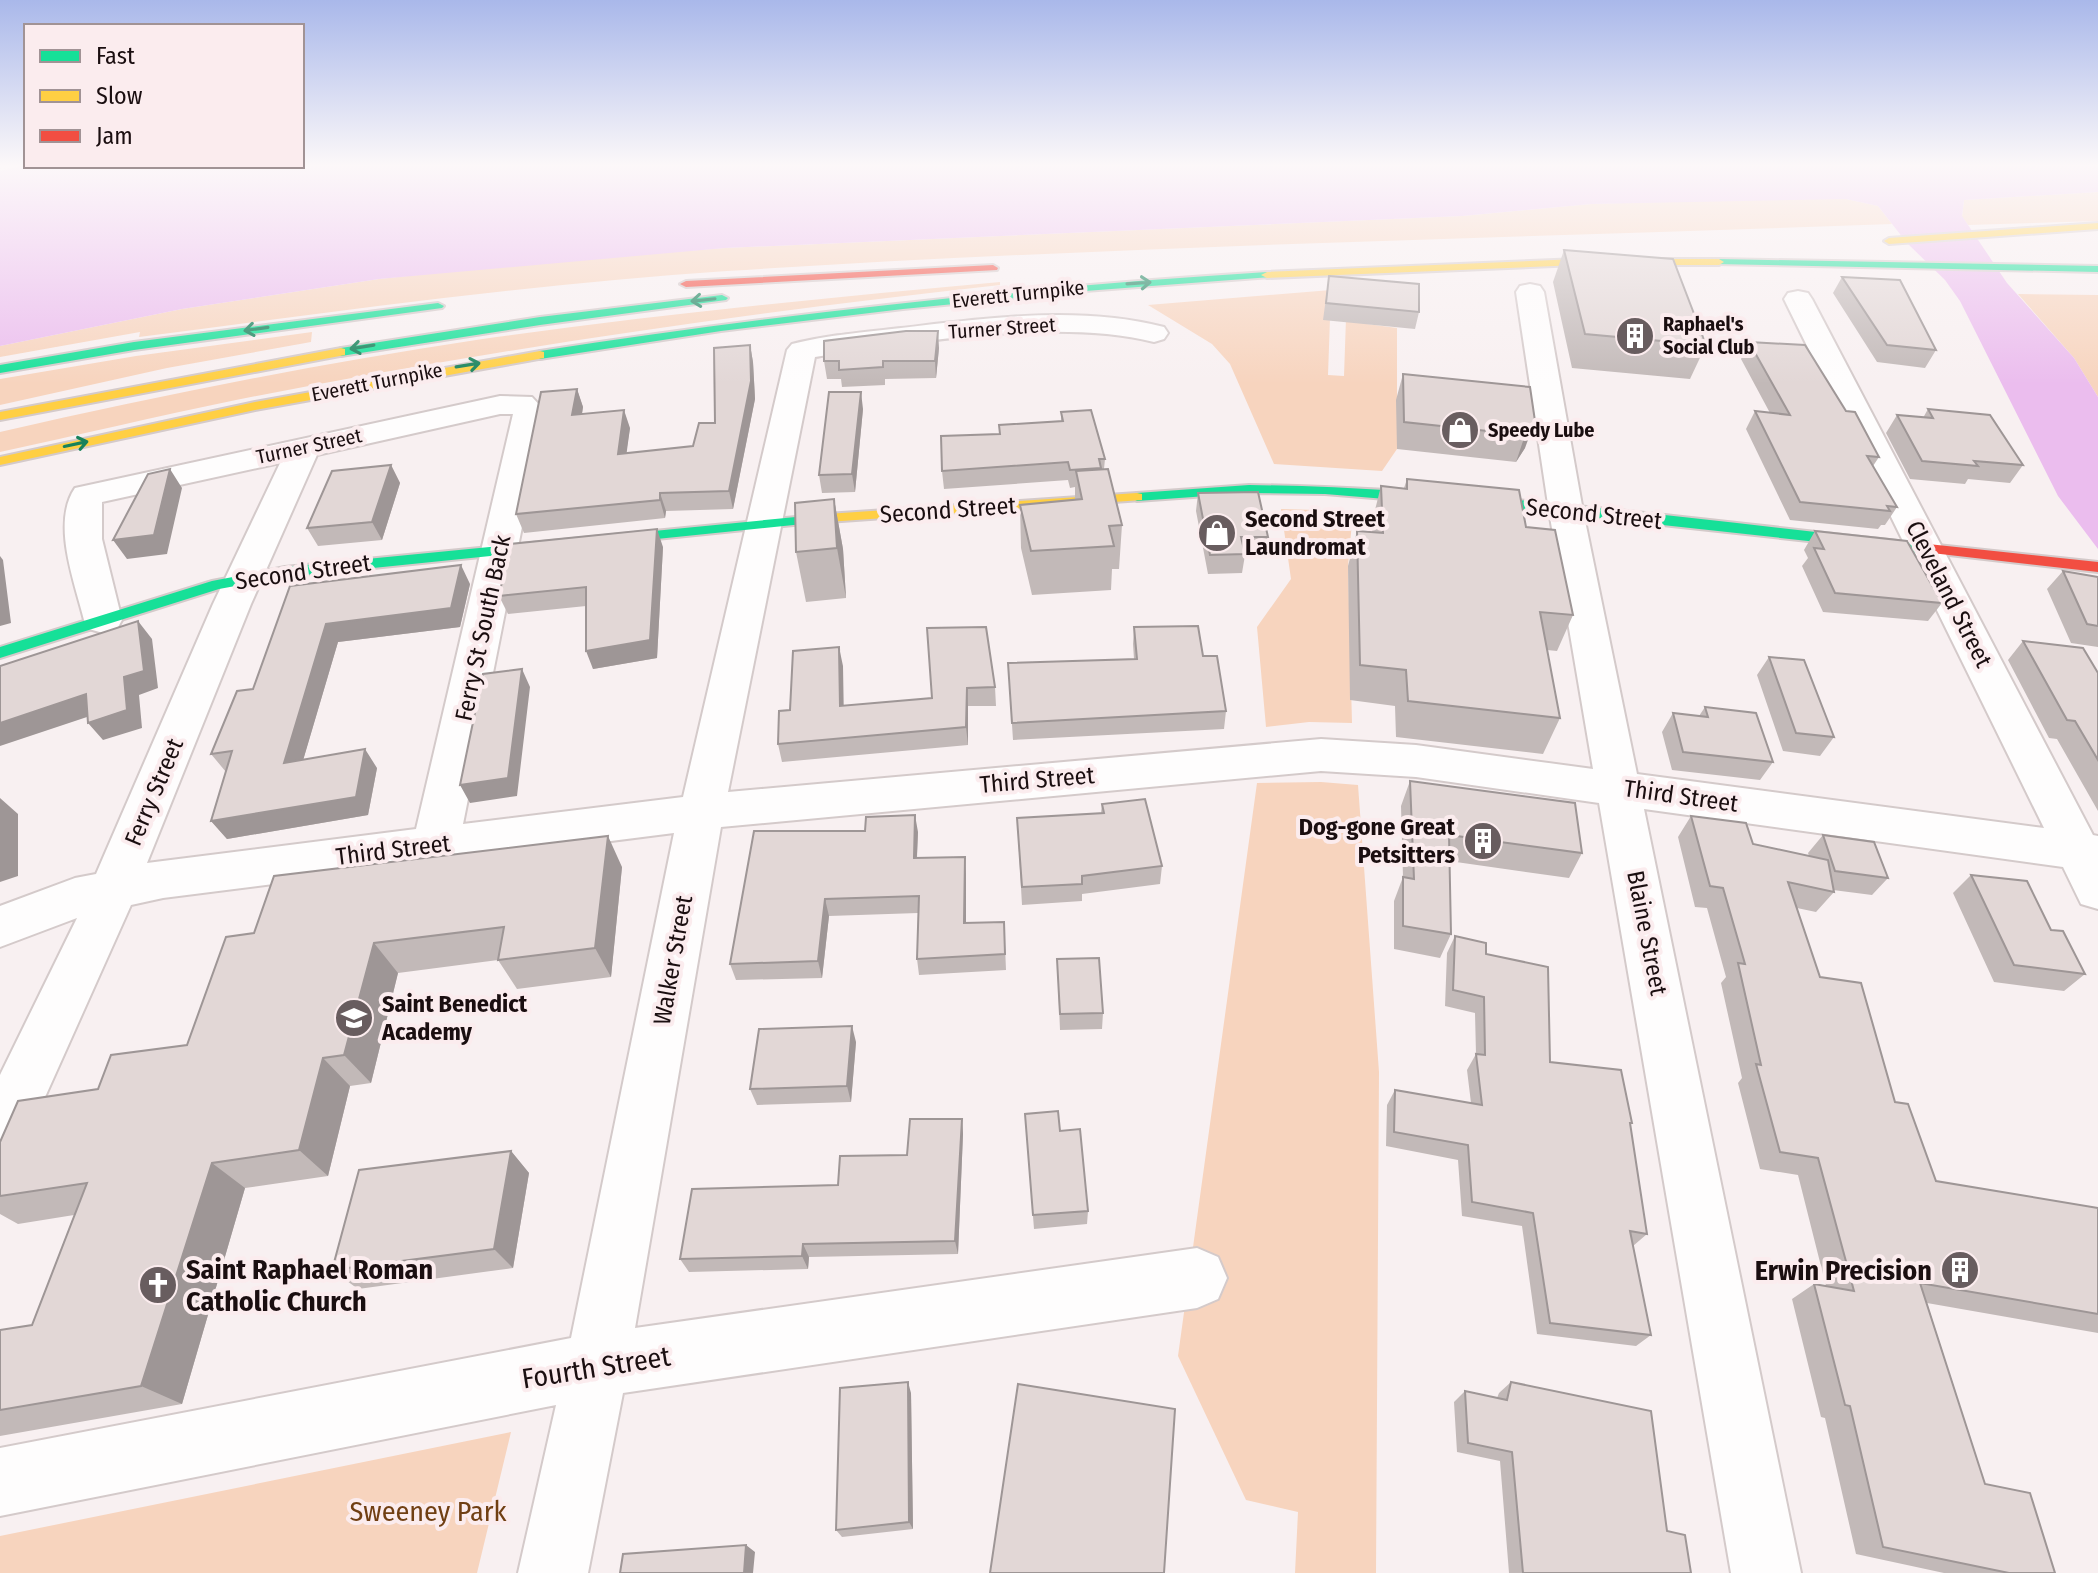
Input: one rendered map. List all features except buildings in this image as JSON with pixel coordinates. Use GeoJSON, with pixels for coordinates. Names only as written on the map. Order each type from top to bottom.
{"type":"FeatureCollection","features":[{"type":"Feature","properties":{"kind":"main road"},"geometry":{"type":"LineString","coordinates":[[1933,237],[1871,243],[2084,246]]}},
{"type":"Feature","properties":{"kind":"main road"},"geometry":{"type":"LineString","coordinates":[[1362,252],[1791,244]]}},
{"type":"Feature","properties":{"kind":"main road","name":"Everett Turnpike"},"geometry":{"type":"LineString","coordinates":[[0,461],[446,369],[776,319],[1061,289],[1319,272],[1581,262],[2098,269]]}},
{"type":"Feature","properties":{"kind":"main road","name":"Everett Turnpike"},"geometry":{"type":"LineString","coordinates":[[0,416],[193,377],[491,326],[1011,267],[670,285]]}},
{"type":"Feature","properties":{"kind":"main road"},"geometry":{"type":"LineString","coordinates":[[331,411],[624,354],[1061,289]]}},
{"type":"Feature","properties":{"kind":"main road"},"geometry":{"type":"LineString","coordinates":[[0,369],[134,346],[457,304]]}},
{"type":"Feature","properties":{"kind":"main road","name":"Second Street"},"geometry":{"type":"LineString","coordinates":[[0,653],[245,578],[765,522],[1290,488],[1566,511],[2098,567]]}},
{"type":"Feature","properties":{"kind":"street","name":"Blaine Street"},"geometry":{"type":"LineString","coordinates":[[1530,292],[1566,511],[1766,1573]]}},
{"type":"Feature","properties":{"kind":"street","name":"Cleveland Street"},"geometry":{"type":"LineString","coordinates":[[1798,299],[2092,865]]}},
{"type":"Feature","properties":{"kind":"street","name":"Turner Street"},"geometry":{"type":"LineString","coordinates":[[802,350],[984,328],[1052,324],[1105,323],[1154,333]]}},
{"type":"Feature","properties":{"kind":"street","name":"Walker Street"},"geometry":{"type":"LineString","coordinates":[[553,1573],[596,1365],[701,812],[802,350]]}},
{"type":"Feature","properties":{"kind":"street","name":"Turner Street"},"geometry":{"type":"LineString","coordinates":[[103,620],[83,525],[83,504],[87,495],[500,405],[521,404],[529,411]]}},
{"type":"Feature","properties":{"kind":"street","name":"Ferry St South Back"},"geometry":{"type":"LineString","coordinates":[[436,844],[529,411]]}},
{"type":"Feature","properties":{"kind":"street","name":"Ferry Street"},"geometry":{"type":"LineString","coordinates":[[0,1134],[113,888],[304,447]]}},
{"type":"Feature","properties":{"kind":"street","name":"Third Street"},"geometry":{"type":"LineString","coordinates":[[0,927],[75,898],[113,888],[436,844],[701,812],[1321,755],[1416,761],[1620,788],[2092,865]]}},
{"type":"Feature","properties":{"kind":"street","name":"Fourth Street"},"geometry":{"type":"LineString","coordinates":[[0,1482],[596,1365],[1197,1278]]}},
{"type":"Feature","properties":{"kind":"green space"},"geometry":{"type":"Polygon","coordinates":[[[969,237],[1502,237],[1164,249],[727,271],[506,291],[139,337],[140,332],[0,357],[0,346],[182,309],[379,279],[725,248],[969,237]]]}},
{"type":"Feature","properties":{"kind":"green space"},"geometry":{"type":"Polygon","coordinates":[[[1000,282],[1000,285],[617,334],[426,365],[236,400],[0,452],[0,432],[177,393],[356,359],[607,323],[1000,282]]]}},
{"type":"Feature","properties":{"kind":"green space"},"geometry":{"type":"Polygon","coordinates":[[[1347,289],[1367,324],[1397,328],[1397,449],[1382,471],[1274,464],[1230,364],[1212,344],[1148,305],[1331,290],[1328,375],[1344,376],[1347,289]]]}},
{"type":"Feature","properties":{"kind":"green space"},"geometry":{"type":"Polygon","coordinates":[[[2018,294],[2098,295],[2098,397],[2074,358],[2018,294]]]}},
{"type":"Feature","properties":{"kind":"green space"},"geometry":{"type":"Polygon","coordinates":[[[312,332],[311,342],[167,368],[0,405],[0,379],[136,356],[312,332]]]}},
{"type":"Feature","properties":{"kind":"green space"},"geometry":{"type":"Polygon","coordinates":[[[1281,509],[1353,511],[1348,566],[1352,723],[1309,722],[1266,727],[1257,627],[1291,579],[1281,509]]]}},
{"type":"Feature","properties":{"kind":"green space"},"geometry":{"type":"Polygon","coordinates":[[[1257,783],[1358,785],[1379,1072],[1376,1573],[1295,1573],[1298,1512],[1246,1500],[1178,1356],[1257,783]]]}},
{"type":"Feature","properties":{"kind":"green space","name":"Sweeney Park"},"geometry":{"type":"Polygon","coordinates":[[[511,1432],[477,1573],[0,1573],[0,1536],[511,1432]]]}},
{"type":"Feature","properties":{"kind":"shaded area"},"geometry":{"type":"Polygon","coordinates":[[[0,237],[969,237],[725,248],[379,279],[182,309],[0,346],[0,237]]]}},
{"type":"Feature","properties":{"kind":"shaded area"},"geometry":{"type":"Polygon","coordinates":[[[1903,237],[1976,237],[2007,283],[2074,358],[2098,397],[2098,549],[2058,496],[1960,301],[1945,280],[1903,237]]]}},
{"type":"Feature","properties":{"kind":"traffic: fast"},"geometry":{"type":"LineString","coordinates":[[1719,262],[2098,269]]}},
{"type":"Feature","properties":{"kind":"traffic: fast"},"geometry":{"type":"LineString","coordinates":[[540,355],[903,305],[1267,275]]}},
{"type":"Feature","properties":{"kind":"traffic: fast"},"geometry":{"type":"LineString","coordinates":[[341,352],[540,321],[722,298]]}},
{"type":"Feature","properties":{"kind":"traffic: fast"},"geometry":{"type":"LineString","coordinates":[[0,369],[134,346],[438,306]]}},
{"type":"Feature","properties":{"kind":"traffic: fast"},"geometry":{"type":"LineString","coordinates":[[1137,497],[1249,489],[1325,490],[1543,508],[1928,549]]}},
{"type":"Feature","properties":{"kind":"traffic: fast"},"geometry":{"type":"LineString","coordinates":[[0,653],[217,584],[285,572],[827,518]]}},
{"type":"Feature","properties":{"kind":"traffic: slow"},"geometry":{"type":"LineString","coordinates":[[1889,241],[1939,237]]}},
{"type":"Feature","properties":{"kind":"traffic: slow"},"geometry":{"type":"LineString","coordinates":[[1267,275],[1578,262],[1719,262]]}},
{"type":"Feature","properties":{"kind":"traffic: slow"},"geometry":{"type":"LineString","coordinates":[[0,416],[341,352]]}},
{"type":"Feature","properties":{"kind":"traffic: slow"},"geometry":{"type":"LineString","coordinates":[[0,461],[255,406],[540,355]]}},
{"type":"Feature","properties":{"kind":"traffic: slow"},"geometry":{"type":"LineString","coordinates":[[827,518],[1137,497]]}},
{"type":"Feature","properties":{"kind":"traffic: jam"},"geometry":{"type":"LineString","coordinates":[[686,284],[993,268]]}},
{"type":"Feature","properties":{"kind":"traffic: jam"},"geometry":{"type":"LineString","coordinates":[[1928,549],[2098,567]]}},
{"type":"Feature","properties":{"kind":"place","name":"Raphael's Social Club"},"geometry":{"type":"Point","coordinates":[1635,336]}},
{"type":"Feature","properties":{"kind":"place","name":"Speedy Lube"},"geometry":{"type":"Point","coordinates":[1460,430]}},
{"type":"Feature","properties":{"kind":"place","name":"Second Street Laundromat"},"geometry":{"type":"Point","coordinates":[1217,533]}},
{"type":"Feature","properties":{"kind":"place","name":"Dog-gone Great Petsitters"},"geometry":{"type":"Point","coordinates":[1483,841]}},
{"type":"Feature","properties":{"kind":"place","name":"Saint Benedict Academy"},"geometry":{"type":"Point","coordinates":[354,1018]}},
{"type":"Feature","properties":{"kind":"place","name":"Erwin Precision"},"geometry":{"type":"Point","coordinates":[1960,1270]}},
{"type":"Feature","properties":{"kind":"place","name":"Saint Raphael Roman Catholic Church"},"geometry":{"type":"Point","coordinates":[158,1285]}}]}
